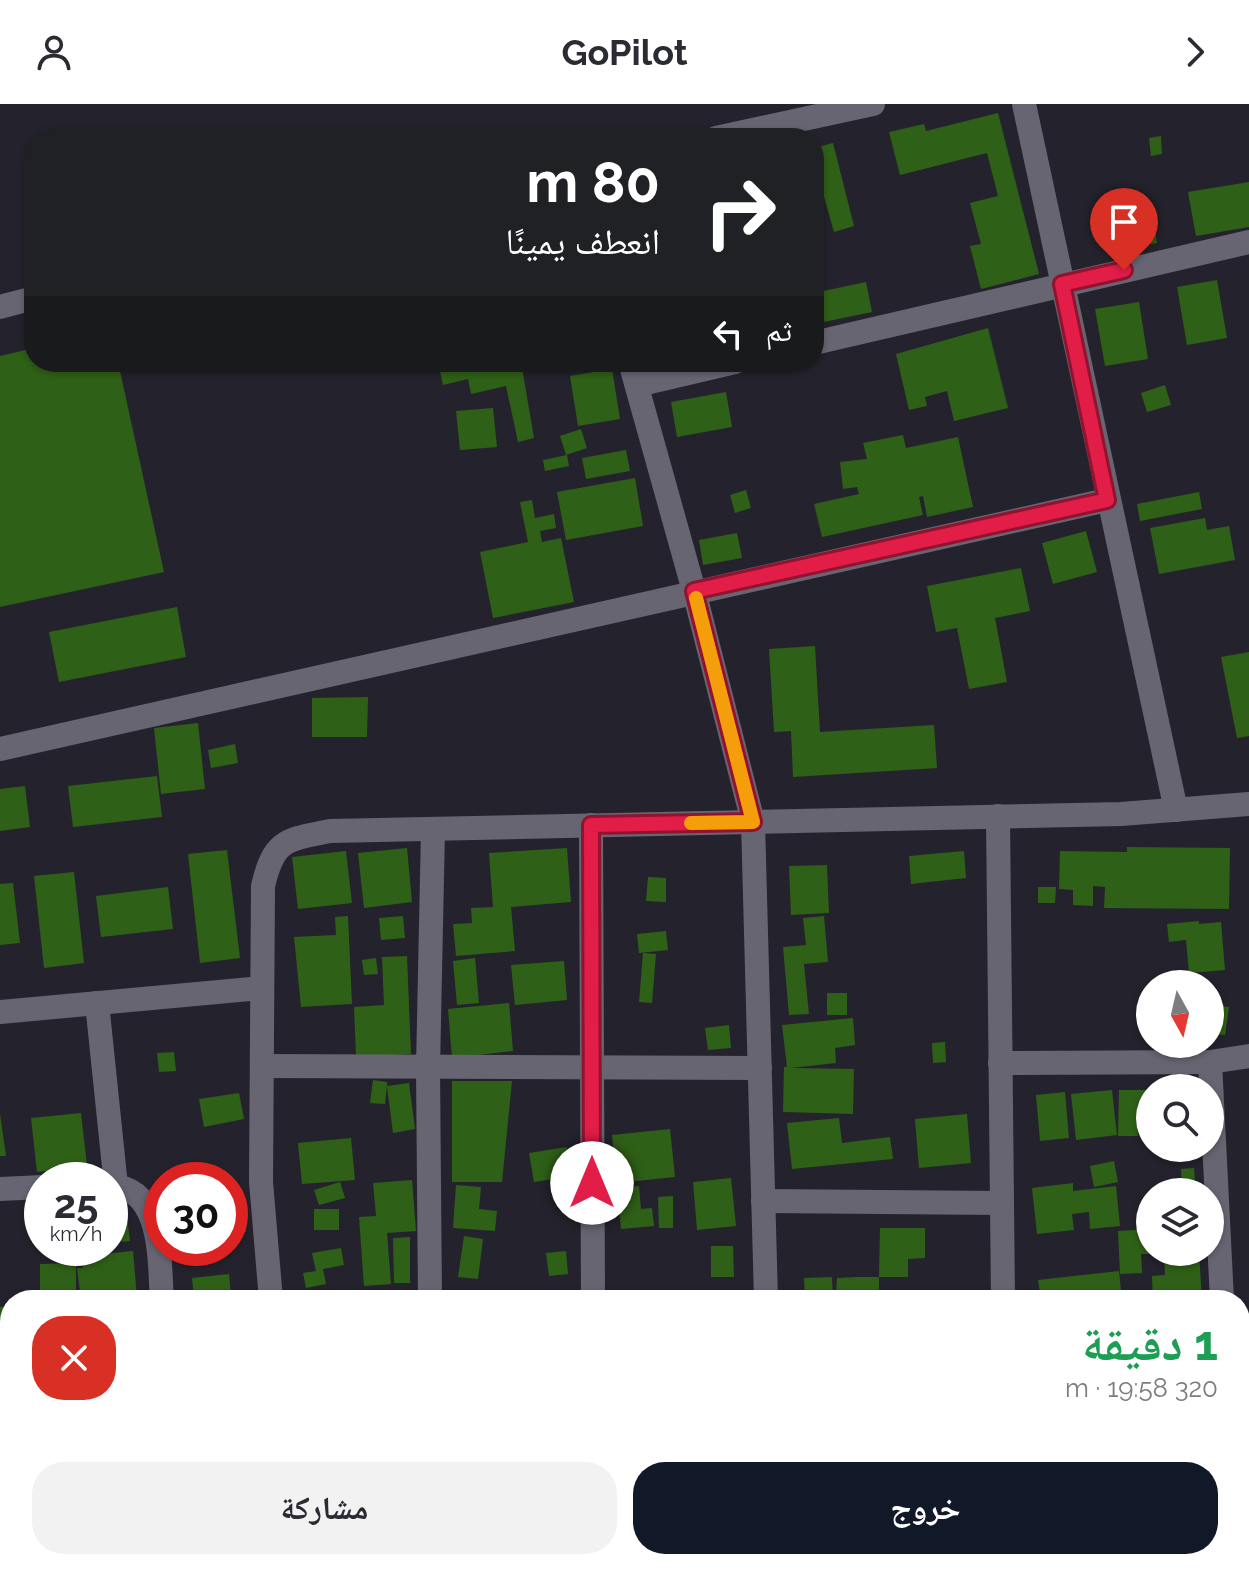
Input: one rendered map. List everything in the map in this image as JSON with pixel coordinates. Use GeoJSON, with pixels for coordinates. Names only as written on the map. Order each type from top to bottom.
{"type":"FeatureCollection","features":[{"type":"Feature","properties":{"kind":"street"},"geometry":{"type":"LineString","coordinates":[[762,128],[873,104]]}},
{"type":"Feature","properties":{"kind":"street"},"geometry":{"type":"LineString","coordinates":[[1024,104],[1176,810]]}},
{"type":"Feature","properties":{"kind":"street"},"geometry":{"type":"LineString","coordinates":[[824,341],[1249,242]]}},
{"type":"Feature","properties":{"kind":"street"},"geometry":{"type":"LineString","coordinates":[[0,307],[24,301]]}},
{"type":"Feature","properties":{"kind":"street"},"geometry":{"type":"LineString","coordinates":[[634,374],[753,822],[766,1290]]}},
{"type":"Feature","properties":{"kind":"street"},"geometry":{"type":"LineString","coordinates":[[0,749],[1107,500]]}},
{"type":"Feature","properties":{"kind":"street"},"geometry":{"type":"LineString","coordinates":[[270,1290],[261,1182],[263,886],[270,856],[287,840],[330,831],[998,816],[1176,810],[1249,804]]}},
{"type":"Feature","properties":{"kind":"street"},"geometry":{"type":"LineString","coordinates":[[998,816],[1003,1290]]}},
{"type":"Feature","properties":{"kind":"street"},"geometry":{"type":"LineString","coordinates":[[591,825],[593,1290]]}},
{"type":"Feature","properties":{"kind":"street"},"geometry":{"type":"LineString","coordinates":[[430,1290],[428,1068],[433,829]]}},
{"type":"Feature","properties":{"kind":"street"},"geometry":{"type":"LineString","coordinates":[[0,1012],[262,988]]}},
{"type":"Feature","properties":{"kind":"street"},"geometry":{"type":"LineString","coordinates":[[97,1003],[111,1162]]}},
{"type":"Feature","properties":{"kind":"street"},"geometry":{"type":"LineString","coordinates":[[1000,1063],[1210,1062],[1249,1056]]}},
{"type":"Feature","properties":{"kind":"street"},"geometry":{"type":"LineString","coordinates":[[1210,1062],[1221,1290]]}},
{"type":"Feature","properties":{"kind":"street"},"geometry":{"type":"LineString","coordinates":[[262,1066],[760,1068]]}},
{"type":"Feature","properties":{"kind":"street"},"geometry":{"type":"LineString","coordinates":[[0,1189],[24,1188]]}},
{"type":"Feature","properties":{"kind":"street"},"geometry":{"type":"LineString","coordinates":[[128,1193],[139,1198],[155,1221],[161,1290]]}},
{"type":"Feature","properties":{"kind":"street"},"geometry":{"type":"LineString","coordinates":[[763,1201],[1001,1203]]}},
{"type":"Feature","properties":{"kind":"building"},"geometry":{"type":"Polygon","coordinates":[[[998,113],[1039,274],[981,289],[970,246],[981,244],[970,203],[998,196],[987,153],[900,175],[889,132],[924,124],[926,131],[998,113]]]}},
{"type":"Feature","properties":{"kind":"building"},"geometry":{"type":"Polygon","coordinates":[[[1161,136],[1162,154],[1151,156],[1149,138],[1161,136]]]}},
{"type":"Feature","properties":{"kind":"building"},"geometry":{"type":"Polygon","coordinates":[[[833,143],[854,226],[834,232],[824,196],[824,145],[833,143]]]}},
{"type":"Feature","properties":{"kind":"building"},"geometry":{"type":"Polygon","coordinates":[[[1249,182],[1249,227],[1196,236],[1188,192],[1249,182]]]}},
{"type":"Feature","properties":{"kind":"building"},"geometry":{"type":"Polygon","coordinates":[[[1151,209],[1157,243],[1128,248],[1122,214],[1151,209]]]}},
{"type":"Feature","properties":{"kind":"building"},"geometry":{"type":"Polygon","coordinates":[[[1217,280],[1227,338],[1187,345],[1177,287],[1217,280]]]}},
{"type":"Feature","properties":{"kind":"building"},"geometry":{"type":"Polygon","coordinates":[[[866,282],[872,312],[824,322],[824,291],[866,282]]]}},
{"type":"Feature","properties":{"kind":"building"},"geometry":{"type":"Polygon","coordinates":[[[1139,302],[1148,359],[1105,366],[1095,309],[1139,302]]]}},
{"type":"Feature","properties":{"kind":"building"},"geometry":{"type":"Polygon","coordinates":[[[988,328],[1008,408],[954,421],[947,391],[925,397],[927,406],[909,410],[896,354],[988,328]]]}},
{"type":"Feature","properties":{"kind":"building"},"geometry":{"type":"Polygon","coordinates":[[[24,350],[24,372],[120,372],[164,572],[0,607],[0,356],[24,350]]]}},
{"type":"Feature","properties":{"kind":"building"},"geometry":{"type":"Polygon","coordinates":[[[440,372],[523,372],[534,438],[518,442],[506,386],[471,394],[468,379],[443,385],[440,372]]]}},
{"type":"Feature","properties":{"kind":"building"},"geometry":{"type":"Polygon","coordinates":[[[612,372],[620,419],[578,426],[570,376],[612,372]]]}},
{"type":"Feature","properties":{"kind":"building"},"geometry":{"type":"Polygon","coordinates":[[[1165,385],[1171,405],[1147,412],[1141,393],[1165,385]]]}},
{"type":"Feature","properties":{"kind":"building"},"geometry":{"type":"Polygon","coordinates":[[[726,392],[732,427],[677,437],[671,402],[726,392]]]}},
{"type":"Feature","properties":{"kind":"building"},"geometry":{"type":"Polygon","coordinates":[[[493,408],[497,447],[460,450],[456,411],[493,408]]]}},
{"type":"Feature","properties":{"kind":"building"},"geometry":{"type":"Polygon","coordinates":[[[581,429],[587,448],[566,455],[560,436],[581,429]]]}},
{"type":"Feature","properties":{"kind":"building"},"geometry":{"type":"Polygon","coordinates":[[[903,435],[906,448],[958,437],[973,507],[927,517],[923,496],[919,497],[923,515],[822,537],[814,504],[859,494],[857,487],[843,489],[840,462],[867,459],[863,443],[903,435]]]}},
{"type":"Feature","properties":{"kind":"building"},"geometry":{"type":"Polygon","coordinates":[[[626,450],[630,471],[586,479],[582,458],[626,450]]]}},
{"type":"Feature","properties":{"kind":"building"},"geometry":{"type":"Polygon","coordinates":[[[567,455],[569,466],[545,471],[543,460],[567,455]]]}},
{"type":"Feature","properties":{"kind":"building"},"geometry":{"type":"Polygon","coordinates":[[[635,478],[643,526],[566,540],[557,492],[635,478]]]}},
{"type":"Feature","properties":{"kind":"building"},"geometry":{"type":"Polygon","coordinates":[[[746,490],[751,508],[735,513],[730,495],[746,490]]]}},
{"type":"Feature","properties":{"kind":"building"},"geometry":{"type":"Polygon","coordinates":[[[1199,492],[1202,509],[1140,521],[1137,504],[1199,492]]]}},
{"type":"Feature","properties":{"kind":"building"},"geometry":{"type":"Polygon","coordinates":[[[532,500],[535,518],[554,514],[556,528],[540,531],[542,542],[561,538],[574,602],[493,618],[480,552],[528,542],[520,502],[532,500]]]}},
{"type":"Feature","properties":{"kind":"building"},"geometry":{"type":"Polygon","coordinates":[[[1205,518],[1207,530],[1229,526],[1235,560],[1159,574],[1150,528],[1205,518]]]}},
{"type":"Feature","properties":{"kind":"building"},"geometry":{"type":"Polygon","coordinates":[[[1086,531],[1097,572],[1053,584],[1042,543],[1086,531]]]}},
{"type":"Feature","properties":{"kind":"building"},"geometry":{"type":"Polygon","coordinates":[[[737,533],[742,558],[703,565],[699,540],[737,533]]]}},
{"type":"Feature","properties":{"kind":"building"},"geometry":{"type":"Polygon","coordinates":[[[1021,568],[1030,611],[995,618],[1007,682],[969,689],[957,628],[936,632],[927,586],[1021,568]]]}},
{"type":"Feature","properties":{"kind":"building"},"geometry":{"type":"Polygon","coordinates":[[[177,607],[186,657],[59,682],[49,632],[177,607]]]}},
{"type":"Feature","properties":{"kind":"building"},"geometry":{"type":"Polygon","coordinates":[[[815,646],[820,732],[934,725],[937,768],[793,777],[791,731],[774,732],[769,649],[815,646]]]}},
{"type":"Feature","properties":{"kind":"building"},"geometry":{"type":"Polygon","coordinates":[[[1249,652],[1249,736],[1237,738],[1221,657],[1249,652]]]}},
{"type":"Feature","properties":{"kind":"building"},"geometry":{"type":"Polygon","coordinates":[[[368,697],[367,737],[312,737],[312,698],[368,697]]]}},
{"type":"Feature","properties":{"kind":"building"},"geometry":{"type":"Polygon","coordinates":[[[198,723],[205,789],[161,794],[154,728],[198,723]]]}},
{"type":"Feature","properties":{"kind":"building"},"geometry":{"type":"Polygon","coordinates":[[[235,744],[238,763],[211,768],[208,750],[235,744]]]}},
{"type":"Feature","properties":{"kind":"building"},"geometry":{"type":"Polygon","coordinates":[[[157,776],[162,817],[73,827],[68,786],[157,776]]]}},
{"type":"Feature","properties":{"kind":"building"},"geometry":{"type":"Polygon","coordinates":[[[25,786],[30,827],[0,831],[0,789],[25,786]]]}},
{"type":"Feature","properties":{"kind":"building"},"geometry":{"type":"Polygon","coordinates":[[[1127,847],[1230,848],[1229,909],[1104,908],[1105,887],[1093,886],[1093,906],[1073,905],[1073,890],[1059,889],[1060,851],[1127,852],[1127,847]]]}},
{"type":"Feature","properties":{"kind":"building"},"geometry":{"type":"Polygon","coordinates":[[[407,848],[412,902],[364,908],[358,853],[407,848]]]}},
{"type":"Feature","properties":{"kind":"building"},"geometry":{"type":"Polygon","coordinates":[[[567,848],[571,902],[511,907],[515,951],[456,956],[453,924],[472,923],[471,908],[493,907],[489,853],[567,848]]]}},
{"type":"Feature","properties":{"kind":"building"},"geometry":{"type":"Polygon","coordinates":[[[227,850],[240,958],[200,963],[188,854],[227,850]]]}},
{"type":"Feature","properties":{"kind":"building"},"geometry":{"type":"Polygon","coordinates":[[[346,851],[352,903],[298,909],[292,857],[346,851]]]}},
{"type":"Feature","properties":{"kind":"building"},"geometry":{"type":"Polygon","coordinates":[[[964,851],[966,878],[911,884],[909,856],[964,851]]]}},
{"type":"Feature","properties":{"kind":"building"},"geometry":{"type":"Polygon","coordinates":[[[827,865],[829,913],[791,915],[789,866],[827,865]]]}},
{"type":"Feature","properties":{"kind":"building"},"geometry":{"type":"Polygon","coordinates":[[[74,872],[84,963],[44,968],[34,876],[74,872]]]}},
{"type":"Feature","properties":{"kind":"building"},"geometry":{"type":"Polygon","coordinates":[[[648,877],[666,878],[666,902],[646,901],[648,877]]]}},
{"type":"Feature","properties":{"kind":"building"},"geometry":{"type":"Polygon","coordinates":[[[13,883],[20,943],[0,945],[0,884],[13,883]]]}},
{"type":"Feature","properties":{"kind":"building"},"geometry":{"type":"Polygon","coordinates":[[[168,887],[173,929],[101,937],[96,896],[168,887]]]}},
{"type":"Feature","properties":{"kind":"building"},"geometry":{"type":"Polygon","coordinates":[[[1038,887],[1056,887],[1055,903],[1038,903],[1038,887]]]}},
{"type":"Feature","properties":{"kind":"building"},"geometry":{"type":"Polygon","coordinates":[[[348,916],[352,1004],[301,1007],[294,937],[336,935],[335,917],[348,916]]]}},
{"type":"Feature","properties":{"kind":"building"},"geometry":{"type":"Polygon","coordinates":[[[403,916],[405,938],[381,940],[379,918],[403,916]]]}},
{"type":"Feature","properties":{"kind":"building"},"geometry":{"type":"Polygon","coordinates":[[[824,916],[828,962],[804,964],[809,1014],[789,1015],[783,947],[806,945],[803,918],[824,916]]]}},
{"type":"Feature","properties":{"kind":"building"},"geometry":{"type":"Polygon","coordinates":[[[1221,922],[1225,970],[1189,970],[1186,940],[1169,942],[1167,924],[1221,922]]]}},
{"type":"Feature","properties":{"kind":"building"},"geometry":{"type":"Polygon","coordinates":[[[666,931],[668,950],[639,953],[637,934],[666,931]]]}},
{"type":"Feature","properties":{"kind":"building"},"geometry":{"type":"Polygon","coordinates":[[[643,953],[656,954],[652,1003],[639,1002],[643,953]]]}},
{"type":"Feature","properties":{"kind":"building"},"geometry":{"type":"Polygon","coordinates":[[[407,956],[411,1054],[356,1057],[354,1007],[384,1005],[382,957],[407,956]]]}},
{"type":"Feature","properties":{"kind":"building"},"geometry":{"type":"Polygon","coordinates":[[[376,958],[378,974],[364,975],[362,960],[376,958]]]}},
{"type":"Feature","properties":{"kind":"building"},"geometry":{"type":"Polygon","coordinates":[[[475,958],[479,1003],[457,1005],[453,961],[475,958]]]}},
{"type":"Feature","properties":{"kind":"building"},"geometry":{"type":"Polygon","coordinates":[[[564,961],[567,1000],[515,1005],[511,965],[564,961]]]}},
{"type":"Feature","properties":{"kind":"building"},"geometry":{"type":"Polygon","coordinates":[[[827,993],[847,993],[847,1015],[827,1015],[827,993]]]}},
{"type":"Feature","properties":{"kind":"building"},"geometry":{"type":"Polygon","coordinates":[[[509,1003],[513,1051],[452,1058],[448,1009],[509,1003]]]}},
{"type":"Feature","properties":{"kind":"building"},"geometry":{"type":"Polygon","coordinates":[[[1224,1006],[1229,1007],[1224,1035],[1224,1006]]]}},
{"type":"Feature","properties":{"kind":"building"},"geometry":{"type":"Polygon","coordinates":[[[853,1018],[855,1045],[835,1048],[836,1063],[791,1068],[854,1069],[853,1114],[783,1112],[784,1067],[787,1067],[782,1025],[853,1018]]]}},
{"type":"Feature","properties":{"kind":"building"},"geometry":{"type":"Polygon","coordinates":[[[729,1025],[731,1048],[708,1050],[705,1028],[729,1025]]]}},
{"type":"Feature","properties":{"kind":"building"},"geometry":{"type":"Polygon","coordinates":[[[945,1042],[946,1062],[933,1063],[932,1043],[945,1042]]]}},
{"type":"Feature","properties":{"kind":"building"},"geometry":{"type":"Polygon","coordinates":[[[174,1052],[176,1071],[159,1072],[157,1053],[174,1052]]]}},
{"type":"Feature","properties":{"kind":"building"},"geometry":{"type":"Polygon","coordinates":[[[373,1080],[387,1082],[385,1104],[370,1103],[373,1080]]]}},
{"type":"Feature","properties":{"kind":"building"},"geometry":{"type":"Polygon","coordinates":[[[452,1081],[512,1081],[502,1182],[452,1182],[452,1081]]]}},
{"type":"Feature","properties":{"kind":"building"},"geometry":{"type":"Polygon","coordinates":[[[409,1083],[415,1129],[393,1133],[387,1086],[409,1083]]]}},
{"type":"Feature","properties":{"kind":"building"},"geometry":{"type":"Polygon","coordinates":[[[1112,1090],[1117,1135],[1076,1140],[1071,1094],[1112,1090]]]}},
{"type":"Feature","properties":{"kind":"building"},"geometry":{"type":"Polygon","coordinates":[[[1119,1090],[1136,1090],[1136,1136],[1118,1136],[1119,1090]]]}},
{"type":"Feature","properties":{"kind":"building"},"geometry":{"type":"Polygon","coordinates":[[[1065,1092],[1069,1138],[1040,1141],[1036,1095],[1065,1092]]]}},
{"type":"Feature","properties":{"kind":"building"},"geometry":{"type":"Polygon","coordinates":[[[239,1093],[244,1119],[204,1127],[199,1099],[239,1093]]]}},
{"type":"Feature","properties":{"kind":"building"},"geometry":{"type":"Polygon","coordinates":[[[81,1113],[87,1162],[36,1162],[31,1118],[81,1113]]]}},
{"type":"Feature","properties":{"kind":"building"},"geometry":{"type":"Polygon","coordinates":[[[0,1114],[6,1156],[0,1156],[0,1114]]]}},
{"type":"Feature","properties":{"kind":"building"},"geometry":{"type":"Polygon","coordinates":[[[967,1114],[971,1163],[919,1168],[915,1119],[967,1114]]]}},
{"type":"Feature","properties":{"kind":"building"},"geometry":{"type":"Polygon","coordinates":[[[839,1118],[842,1143],[890,1137],[893,1159],[792,1169],[787,1123],[839,1118]]]}},
{"type":"Feature","properties":{"kind":"building"},"geometry":{"type":"Polygon","coordinates":[[[670,1129],[675,1177],[617,1183],[612,1135],[670,1129]]]}},
{"type":"Feature","properties":{"kind":"building"},"geometry":{"type":"Polygon","coordinates":[[[351,1138],[355,1180],[302,1184],[298,1143],[351,1138]]]}},
{"type":"Feature","properties":{"kind":"building"},"geometry":{"type":"Polygon","coordinates":[[[567,1147],[572,1176],[534,1182],[529,1153],[567,1147]]]}},
{"type":"Feature","properties":{"kind":"building"},"geometry":{"type":"Polygon","coordinates":[[[1114,1161],[1118,1182],[1094,1187],[1090,1166],[1114,1161]]]}},
{"type":"Feature","properties":{"kind":"building"},"geometry":{"type":"Polygon","coordinates":[[[1194,1168],[1195,1178],[1181,1178],[1181,1169],[1194,1168]]]}},
{"type":"Feature","properties":{"kind":"building"},"geometry":{"type":"Polygon","coordinates":[[[731,1178],[736,1226],[697,1230],[693,1182],[731,1178]]]}},
{"type":"Feature","properties":{"kind":"building"},"geometry":{"type":"Polygon","coordinates":[[[412,1180],[416,1231],[387,1233],[391,1284],[364,1286],[359,1217],[376,1216],[373,1183],[412,1180]]]}},
{"type":"Feature","properties":{"kind":"building"},"geometry":{"type":"Polygon","coordinates":[[[340,1182],[345,1198],[319,1205],[314,1190],[340,1182]]]}},
{"type":"Feature","properties":{"kind":"building"},"geometry":{"type":"Polygon","coordinates":[[[1073,1183],[1073,1191],[1116,1186],[1120,1226],[1090,1229],[1089,1212],[1072,1214],[1074,1230],[1037,1234],[1032,1188],[1073,1183]]]}},
{"type":"Feature","properties":{"kind":"building"},"geometry":{"type":"Polygon","coordinates":[[[456,1185],[481,1187],[479,1209],[497,1211],[495,1231],[453,1228],[456,1185]]]}},
{"type":"Feature","properties":{"kind":"building"},"geometry":{"type":"Polygon","coordinates":[[[639,1186],[641,1209],[652,1208],[654,1226],[621,1229],[617,1188],[639,1186]]]}},
{"type":"Feature","properties":{"kind":"building"},"geometry":{"type":"Polygon","coordinates":[[[673,1196],[673,1228],[659,1228],[658,1197],[673,1196]]]}},
{"type":"Feature","properties":{"kind":"building"},"geometry":{"type":"Polygon","coordinates":[[[314,1209],[339,1209],[339,1230],[314,1230],[314,1209]]]}},
{"type":"Feature","properties":{"kind":"building"},"geometry":{"type":"Polygon","coordinates":[[[880,1228],[925,1228],[925,1258],[908,1259],[908,1277],[879,1277],[880,1228]]]}},
{"type":"Feature","properties":{"kind":"building"},"geometry":{"type":"Polygon","coordinates":[[[1136,1230],[1136,1266],[1142,1266],[1142,1273],[1120,1274],[1118,1231],[1136,1230]]]}},
{"type":"Feature","properties":{"kind":"building"},"geometry":{"type":"Polygon","coordinates":[[[464,1236],[483,1239],[478,1279],[458,1277],[464,1236]]]}},
{"type":"Feature","properties":{"kind":"building"},"geometry":{"type":"Polygon","coordinates":[[[410,1237],[410,1283],[394,1283],[393,1238],[410,1237]]]}},
{"type":"Feature","properties":{"kind":"building"},"geometry":{"type":"Polygon","coordinates":[[[711,1246],[733,1246],[734,1277],[711,1277],[711,1246]]]}},
{"type":"Feature","properties":{"kind":"building"},"geometry":{"type":"Polygon","coordinates":[[[341,1248],[344,1265],[323,1269],[326,1284],[306,1288],[303,1273],[316,1271],[312,1253],[341,1248]]]}},
{"type":"Feature","properties":{"kind":"building"},"geometry":{"type":"Polygon","coordinates":[[[128,1251],[133,1251],[136,1290],[80,1290],[77,1268],[128,1266],[128,1251]]]}},
{"type":"Feature","properties":{"kind":"building"},"geometry":{"type":"Polygon","coordinates":[[[566,1251],[568,1274],[549,1276],[546,1253],[566,1251]]]}},
{"type":"Feature","properties":{"kind":"building"},"geometry":{"type":"Polygon","coordinates":[[[40,1266],[76,1266],[76,1290],[40,1290],[40,1266]]]}},
{"type":"Feature","properties":{"kind":"building"},"geometry":{"type":"Polygon","coordinates":[[[1165,1266],[1200,1266],[1201,1290],[1153,1290],[1152,1276],[1165,1275],[1165,1266]]]}},
{"type":"Feature","properties":{"kind":"building"},"geometry":{"type":"Polygon","coordinates":[[[1119,1271],[1121,1290],[1040,1290],[1038,1280],[1119,1271]]]}},
{"type":"Feature","properties":{"kind":"building"},"geometry":{"type":"Polygon","coordinates":[[[229,1274],[231,1290],[193,1290],[192,1278],[229,1274]]]}},
{"type":"Feature","properties":{"kind":"building"},"geometry":{"type":"Polygon","coordinates":[[[832,1277],[833,1290],[805,1290],[804,1278],[832,1277]]]}},
{"type":"Feature","properties":{"kind":"building"},"geometry":{"type":"Polygon","coordinates":[[[879,1277],[879,1290],[836,1290],[837,1278],[879,1277]]]}},
{"type":"Feature","properties":{"kind":"slow traffic"},"geometry":{"type":"LineString","coordinates":[[691,823],[753,822],[696,598]]}},
{"type":"Feature","properties":{"kind":"route"},"geometry":{"type":"LineString","coordinates":[[592,1183],[591,825],[753,822],[694,591],[1107,500],[1062,284],[1124,270]]}}]}
